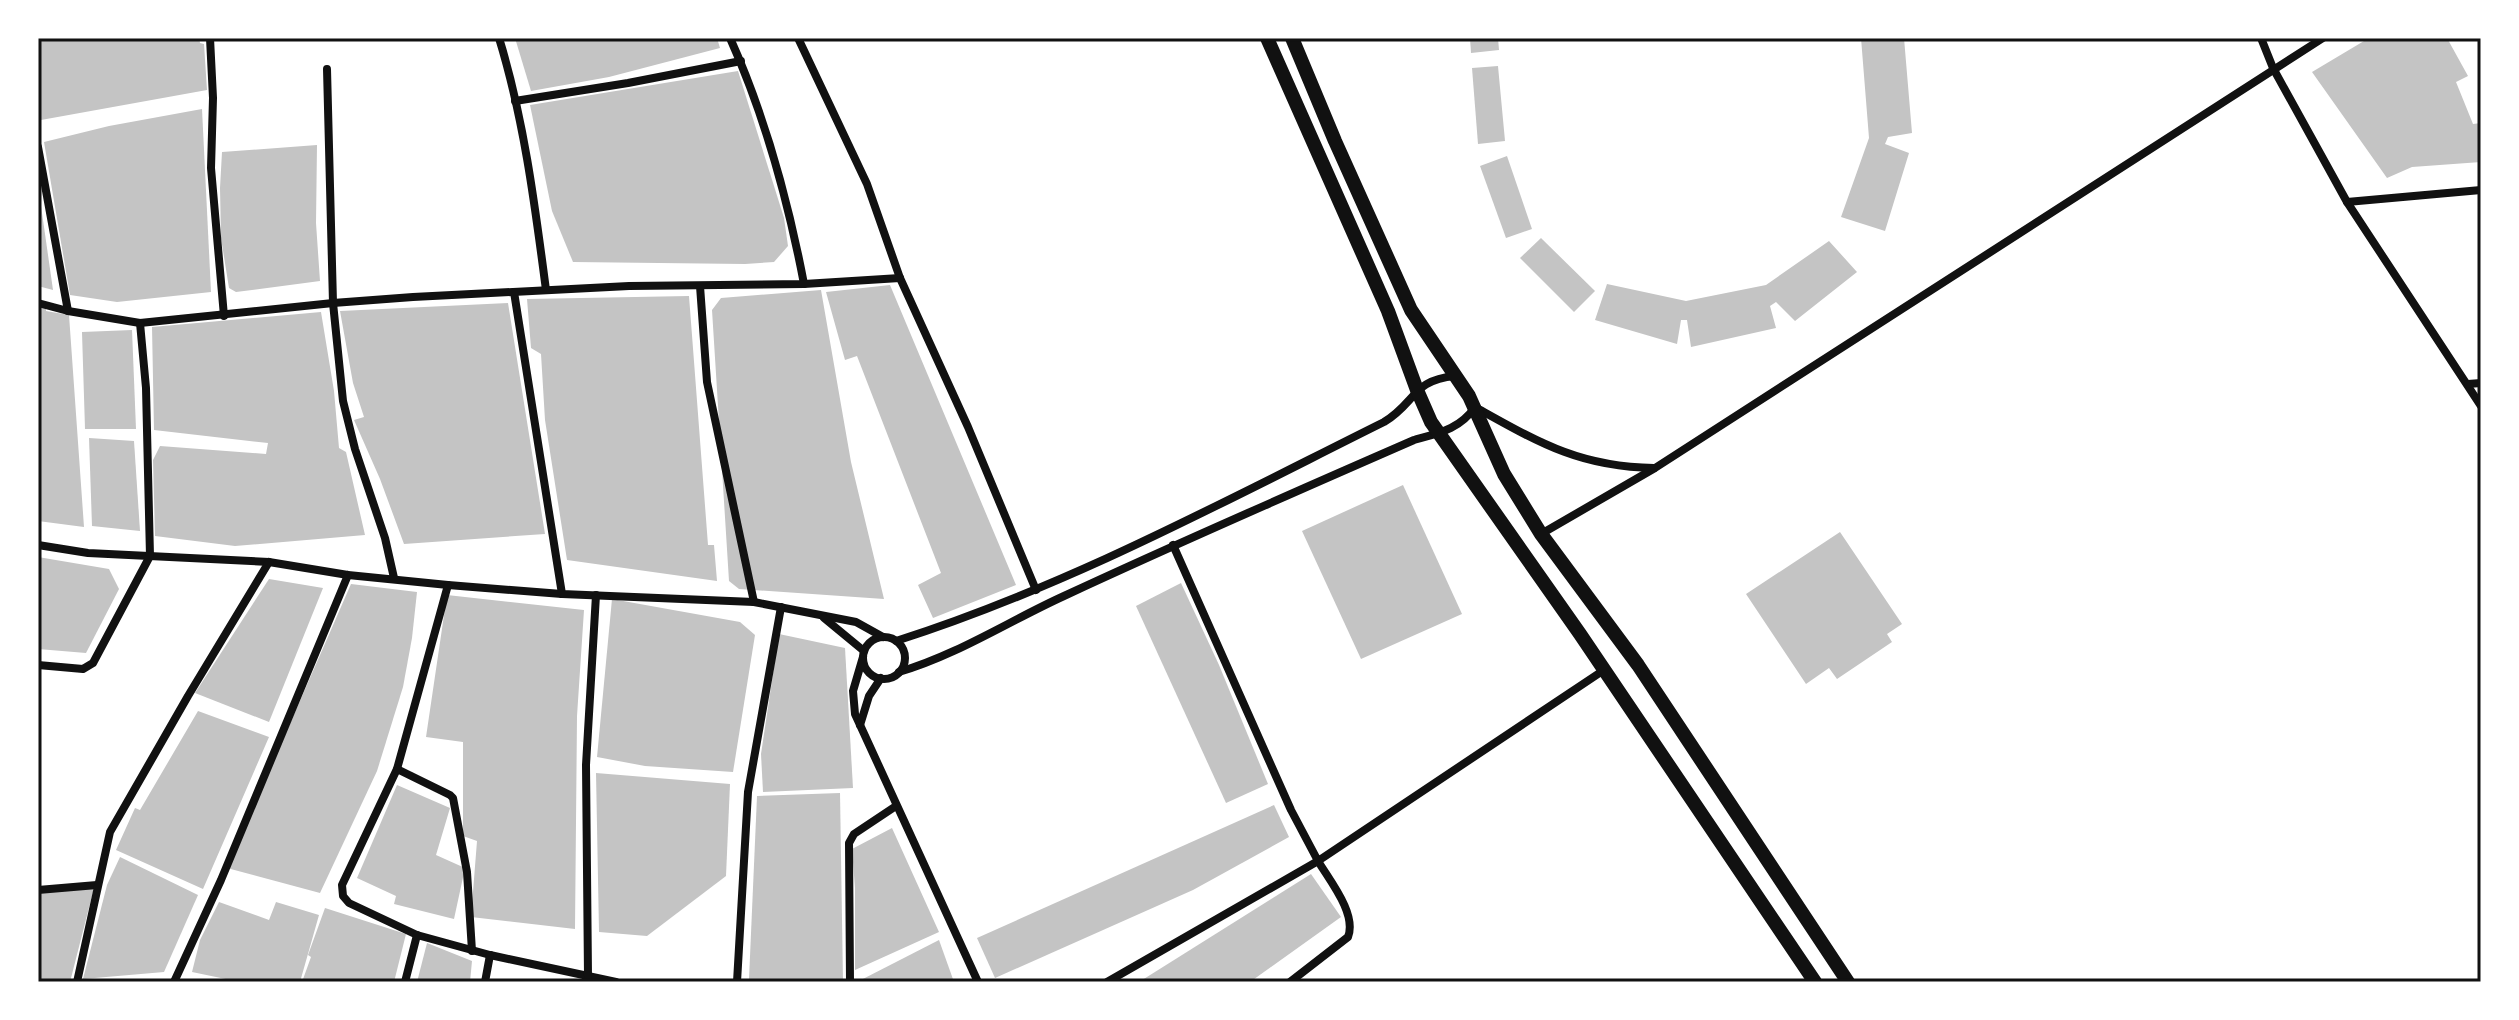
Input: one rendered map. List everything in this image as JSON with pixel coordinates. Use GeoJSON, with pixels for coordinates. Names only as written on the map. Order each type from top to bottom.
{"type":"FeatureCollection","features":[{"type":"Feature","properties":{"kind":"main road"},"geometry":{"type":"LineString","coordinates":[[1267,38],[1388,311],[1425,410],[1815,982]]}},
{"type":"Feature","properties":{"kind":"main road"},"geometry":{"type":"LineString","coordinates":[[1292,38],[1411,310],[1475,407],[1504,474],[1541,534],[1631,656],[1848,982]]}},
{"type":"Feature","properties":{"kind":"street"},"geometry":{"type":"LineString","coordinates":[[210,38],[213,98],[211,168],[224,316]]}},
{"type":"Feature","properties":{"kind":"street"},"geometry":{"type":"LineString","coordinates":[[499,38],[515,101],[546,290]]}},
{"type":"Feature","properties":{"kind":"street"},"geometry":{"type":"LineString","coordinates":[[730,38],[741,61],[773,156],[789,211],[804,284]]}},
{"type":"Feature","properties":{"kind":"street"},"geometry":{"type":"LineString","coordinates":[[798,38],[867,184],[900,278],[968,427],[1036,590]]}},
{"type":"Feature","properties":{"kind":"street"},"geometry":{"type":"LineString","coordinates":[[2261,38],[2273,68],[2347,202],[2481,406]]}},
{"type":"Feature","properties":{"kind":"street"},"geometry":{"type":"LineString","coordinates":[[1541,534],[1655,468],[2323,38]]}},
{"type":"Feature","properties":{"kind":"street"},"geometry":{"type":"LineString","coordinates":[[515,101],[741,61]]}},
{"type":"Feature","properties":{"kind":"street"},"geometry":{"type":"LineString","coordinates":[[327,69],[333,303],[343,401],[352,440],[385,538],[394,578]]}},
{"type":"Feature","properties":{"kind":"street"},"geometry":{"type":"LineString","coordinates":[[38,147],[68,311]]}},
{"type":"Feature","properties":{"kind":"street"},"geometry":{"type":"LineString","coordinates":[[2347,202],[2481,190]]}},
{"type":"Feature","properties":{"kind":"street"},"geometry":{"type":"LineString","coordinates":[[38,303],[140,323],[333,303],[546,290],[804,284],[900,278]]}},
{"type":"Feature","properties":{"kind":"street"},"geometry":{"type":"LineString","coordinates":[[700,286],[707,382],[754,602]]}},
{"type":"Feature","properties":{"kind":"street"},"geometry":{"type":"LineString","coordinates":[[514,292],[562,594]]}},
{"type":"Feature","properties":{"kind":"street"},"geometry":{"type":"LineString","coordinates":[[38,665],[83,669],[93,663],[150,556],[146,388],[140,323]]}},
{"type":"Feature","properties":{"kind":"street"},"geometry":{"type":"LineString","coordinates":[[38,545],[88,553],[269,562],[348,575],[448,585],[562,594],[754,602],[856,622],[896,641],[956,622],[1036,590],[1166,530],[1384,422],[1430,380],[1456,376]]}},
{"type":"Feature","properties":{"kind":"street"},"geometry":{"type":"LineString","coordinates":[[2468,384],[2481,383]]}},
{"type":"Feature","properties":{"kind":"street"},"geometry":{"type":"LineString","coordinates":[[823,617],[864,654],[864,663],[870,673],[891,678],[899,672],[942,657],[1173,545],[1407,443],[1457,426],[1475,407],[1558,451],[1605,465],[1655,468]]}},
{"type":"Feature","properties":{"kind":"street"},"geometry":{"type":"LineString","coordinates":[[1173,545],[1291,810],[1349,914],[1350,935],[1290,982]]}},
{"type":"Feature","properties":{"kind":"street"},"geometry":{"type":"LineString","coordinates":[[77,982],[110,832],[269,562]]}},
{"type":"Feature","properties":{"kind":"street"},"geometry":{"type":"LineString","coordinates":[[174,982],[221,880],[348,575]]}},
{"type":"Feature","properties":{"kind":"street"},"geometry":{"type":"LineString","coordinates":[[448,585],[397,769],[342,885],[342,893],[349,903],[417,935],[472,951],[616,982]]}},
{"type":"Feature","properties":{"kind":"street"},"geometry":{"type":"LineString","coordinates":[[588,976],[586,765],[596,595]]}},
{"type":"Feature","properties":{"kind":"street"},"geometry":{"type":"LineString","coordinates":[[737,982],[748,792],[781,607]]}},
{"type":"Feature","properties":{"kind":"street"},"geometry":{"type":"LineString","coordinates":[[883,637],[875,639],[864,654],[853,691],[853,703],[896,806],[978,982]]}},
{"type":"Feature","properties":{"kind":"street"},"geometry":{"type":"LineString","coordinates":[[896,641],[905,660],[899,672]]}},
{"type":"Feature","properties":{"kind":"street"},"geometry":{"type":"LineString","coordinates":[[1107,982],[1318,861],[1604,670]]}},
{"type":"Feature","properties":{"kind":"street"},"geometry":{"type":"LineString","coordinates":[[860,725],[869,696],[881,678]]}},
{"type":"Feature","properties":{"kind":"street"},"geometry":{"type":"LineString","coordinates":[[397,769],[453,798],[467,872],[472,951]]}},
{"type":"Feature","properties":{"kind":"street"},"geometry":{"type":"LineString","coordinates":[[850,982],[849,843],[854,834],[896,806]]}},
{"type":"Feature","properties":{"kind":"street"},"geometry":{"type":"LineString","coordinates":[[38,890],[97,885]]}},
{"type":"Feature","properties":{"kind":"street"},"geometry":{"type":"LineString","coordinates":[[405,982],[417,935]]}},
{"type":"Feature","properties":{"kind":"street"},"geometry":{"type":"LineString","coordinates":[[485,982],[490,955]]}},
{"type":"Feature","properties":{"kind":"building"},"geometry":{"type":"Polygon","coordinates":[[[38,38],[199,38],[200,43],[204,44],[207,90],[41,120],[38,106],[38,38]]]}},
{"type":"Feature","properties":{"kind":"building"},"geometry":{"type":"Polygon","coordinates":[[[515,38],[717,38],[720,48],[609,77],[531,91],[515,38]]]}},
{"type":"Feature","properties":{"kind":"building"},"geometry":{"type":"Polygon","coordinates":[[[1470,38],[1498,38],[1499,50],[1471,53],[1470,38]]]}},
{"type":"Feature","properties":{"kind":"building"},"geometry":{"type":"Polygon","coordinates":[[[1861,38],[1904,38],[1912,133],[1888,137],[1885,144],[1909,153],[1885,231],[1841,217],[1869,138],[1861,38]]]}},
{"type":"Feature","properties":{"kind":"building"},"geometry":{"type":"Polygon","coordinates":[[[2369,38],[2447,38],[2468,76],[2456,82],[2473,124],[2481,123],[2481,162],[2412,167],[2387,178],[2312,72],[2369,38]]]}},
{"type":"Feature","properties":{"kind":"building"},"geometry":{"type":"Polygon","coordinates":[[[1498,66],[1505,141],[1478,144],[1472,68],[1498,66]]]}},
{"type":"Feature","properties":{"kind":"building"},"geometry":{"type":"Polygon","coordinates":[[[738,71],[784,218],[788,246],[774,262],[573,262],[552,211],[530,105],[738,71]]]}},
{"type":"Feature","properties":{"kind":"building"},"geometry":{"type":"Polygon","coordinates":[[[202,109],[211,292],[117,302],[70,295],[44,142],[202,109]]]}},
{"type":"Feature","properties":{"kind":"building"},"geometry":{"type":"Polygon","coordinates":[[[317,145],[316,223],[320,281],[236,292],[229,288],[221,238],[222,152],[317,145]]]}},
{"type":"Feature","properties":{"kind":"building"},"geometry":{"type":"Polygon","coordinates":[[[1507,156],[1532,229],[1506,238],[1480,166],[1507,156]]]}},
{"type":"Feature","properties":{"kind":"building"},"geometry":{"type":"Polygon","coordinates":[[[40,199],[53,290],[38,286],[40,199]]]}},
{"type":"Feature","properties":{"kind":"building"},"geometry":{"type":"Polygon","coordinates":[[[1541,238],[1595,291],[1574,312],[1520,258],[1541,238]]]}},
{"type":"Feature","properties":{"kind":"building"},"geometry":{"type":"Polygon","coordinates":[[[1829,241],[1857,272],[1795,321],[1776,302],[1770,306],[1776,328],[1691,347],[1687,320],[1681,320],[1677,344],[1595,320],[1607,284],[1686,301],[1766,285],[1829,241]]]}},
{"type":"Feature","properties":{"kind":"building"},"geometry":{"type":"Polygon","coordinates":[[[890,285],[1016,585],[933,618],[918,585],[941,573],[857,356],[845,360],[826,292],[890,285]]]}},
{"type":"Feature","properties":{"kind":"building"},"geometry":{"type":"Polygon","coordinates":[[[821,290],[851,462],[884,599],[739,589],[729,581],[712,310],[721,298],[821,290]]]}},
{"type":"Feature","properties":{"kind":"building"},"geometry":{"type":"Polygon","coordinates":[[[689,296],[708,545],[714,545],[717,581],[567,560],[545,420],[541,354],[531,348],[527,299],[689,296]]]}},
{"type":"Feature","properties":{"kind":"building"},"geometry":{"type":"Polygon","coordinates":[[[508,303],[545,534],[404,544],[354,420],[364,417],[353,383],[340,311],[508,303]]]}},
{"type":"Feature","properties":{"kind":"building"},"geometry":{"type":"Polygon","coordinates":[[[38,305],[46,306],[46,311],[69,315],[84,527],[38,521],[38,305]]]}},
{"type":"Feature","properties":{"kind":"building"},"geometry":{"type":"Polygon","coordinates":[[[321,312],[334,391],[339,448],[346,452],[365,535],[235,546],[155,536],[153,460],[160,446],[266,454],[268,443],[154,430],[152,327],[321,312]]]}},
{"type":"Feature","properties":{"kind":"building"},"geometry":{"type":"Polygon","coordinates":[[[132,330],[136,429],[85,429],[82,332],[132,330]]]}},
{"type":"Feature","properties":{"kind":"building"},"geometry":{"type":"Polygon","coordinates":[[[89,438],[134,441],[140,531],[92,526],[89,438]]]}},
{"type":"Feature","properties":{"kind":"building"},"geometry":{"type":"Polygon","coordinates":[[[1403,485],[1462,614],[1361,659],[1302,531],[1403,485]]]}},
{"type":"Feature","properties":{"kind":"building"},"geometry":{"type":"Polygon","coordinates":[[[1840,532],[1902,624],[1887,634],[1892,642],[1837,679],[1829,668],[1806,684],[1746,594],[1840,532]]]}},
{"type":"Feature","properties":{"kind":"building"},"geometry":{"type":"Polygon","coordinates":[[[38,557],[109,569],[119,589],[86,653],[38,649],[38,557]]]}},
{"type":"Feature","properties":{"kind":"building"},"geometry":{"type":"Polygon","coordinates":[[[269,579],[323,588],[269,722],[195,693],[269,579]]]}},
{"type":"Feature","properties":{"kind":"building"},"geometry":{"type":"Polygon","coordinates":[[[1181,583],[1268,784],[1226,803],[1136,606],[1181,583]]]}},
{"type":"Feature","properties":{"kind":"building"},"geometry":{"type":"Polygon","coordinates":[[[351,584],[417,592],[403,687],[377,771],[320,893],[227,868],[351,584]]]}},
{"type":"Feature","properties":{"kind":"building"},"geometry":{"type":"Polygon","coordinates":[[[447,595],[584,610],[577,716],[575,929],[471,917],[477,841],[463,836],[463,742],[426,737],[447,595]]]}},
{"type":"Feature","properties":{"kind":"building"},"geometry":{"type":"Polygon","coordinates":[[[612,599],[740,622],[755,635],[733,772],[645,766],[597,757],[612,599]]]}},
{"type":"Feature","properties":{"kind":"building"},"geometry":{"type":"Polygon","coordinates":[[[779,634],[845,648],[853,788],[763,792],[761,754],[779,634]]]}},
{"type":"Feature","properties":{"kind":"building"},"geometry":{"type":"Polygon","coordinates":[[[198,711],[269,737],[203,889],[116,850],[135,808],[140,810],[198,711]]]}},
{"type":"Feature","properties":{"kind":"building"},"geometry":{"type":"Polygon","coordinates":[[[596,773],[730,784],[726,876],[647,936],[599,932],[596,773]]]}},
{"type":"Feature","properties":{"kind":"building"},"geometry":{"type":"Polygon","coordinates":[[[397,785],[450,808],[436,855],[465,868],[454,919],[394,904],[396,896],[357,878],[397,785]]]}},
{"type":"Feature","properties":{"kind":"building"},"geometry":{"type":"Polygon","coordinates":[[[840,793],[843,982],[766,982],[749,979],[757,796],[840,793]]]}},
{"type":"Feature","properties":{"kind":"building"},"geometry":{"type":"Polygon","coordinates":[[[1274,805],[1289,837],[1193,890],[995,978],[977,938],[1274,805]]]}},
{"type":"Feature","properties":{"kind":"building"},"geometry":{"type":"Polygon","coordinates":[[[892,828],[939,932],[855,970],[852,849],[892,828]]]}},
{"type":"Feature","properties":{"kind":"building"},"geometry":{"type":"Polygon","coordinates":[[[120,857],[198,895],[164,972],[83,979],[107,885],[120,857]]]}},
{"type":"Feature","properties":{"kind":"building"},"geometry":{"type":"Polygon","coordinates":[[[1311,874],[1341,917],[1250,982],[1139,982],[1311,874]]]}},
{"type":"Feature","properties":{"kind":"building"},"geometry":{"type":"Polygon","coordinates":[[[94,888],[70,982],[38,982],[38,893],[94,888]]]}},
{"type":"Feature","properties":{"kind":"building"},"geometry":{"type":"Polygon","coordinates":[[[219,902],[269,920],[276,902],[319,915],[300,982],[240,982],[192,972],[200,940],[219,902]]]}},
{"type":"Feature","properties":{"kind":"building"},"geometry":{"type":"Polygon","coordinates":[[[325,908],[406,934],[394,982],[302,982],[325,908]]]}},
{"type":"Feature","properties":{"kind":"building"},"geometry":{"type":"Polygon","coordinates":[[[939,940],[954,982],[857,982],[939,940]]]}},
{"type":"Feature","properties":{"kind":"building"},"geometry":{"type":"Polygon","coordinates":[[[427,943],[472,961],[470,982],[417,982],[427,943]]]}}]}
